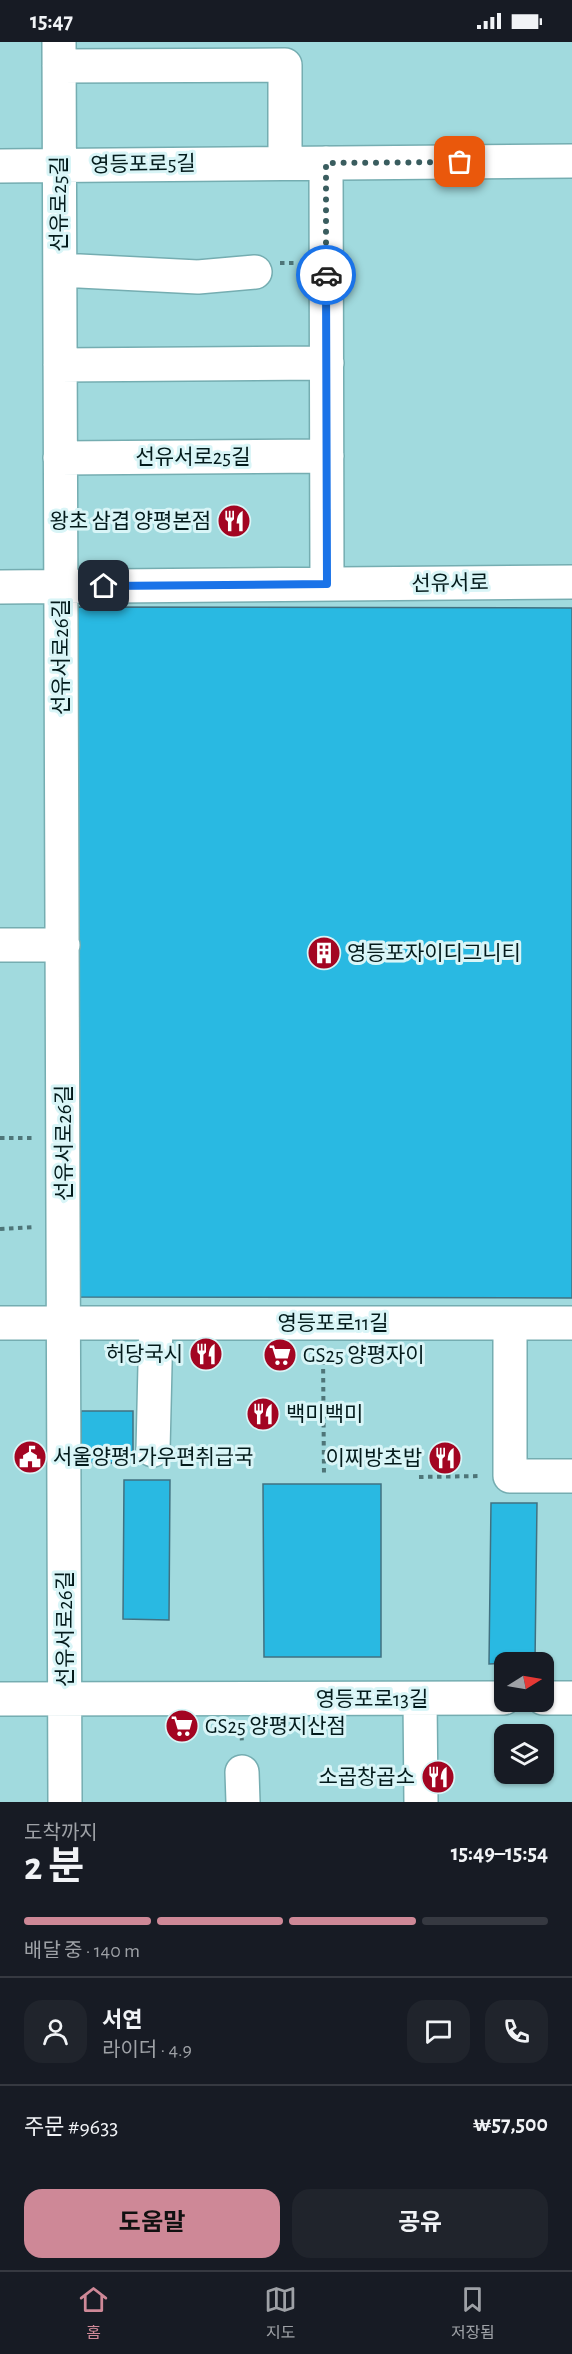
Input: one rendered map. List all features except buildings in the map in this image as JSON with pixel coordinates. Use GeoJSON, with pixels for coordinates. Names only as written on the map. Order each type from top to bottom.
{"type":"FeatureCollection","features":[{"type":"Feature","properties":{"kind":"street"},"geometry":{"type":"LineString","coordinates":[[59,54],[285,65],[285,163]]}},
{"type":"Feature","properties":{"kind":"street","name":"선유로25길"},"geometry":{"type":"LineString","coordinates":[[59,54],[60,587]]}},
{"type":"Feature","properties":{"kind":"street","name":"영등포로5길"},"geometry":{"type":"LineString","coordinates":[[0,166],[572,161]]}},
{"type":"Feature","properties":{"kind":"street"},"geometry":{"type":"LineString","coordinates":[[326,163],[327,584]]}},
{"type":"Feature","properties":{"kind":"street"},"geometry":{"type":"LineString","coordinates":[[60,270],[198,277],[255,272]]}},
{"type":"Feature","properties":{"kind":"street"},"geometry":{"type":"LineString","coordinates":[[60,365],[327,363]]}},
{"type":"Feature","properties":{"kind":"street","name":"선유서로25길"},"geometry":{"type":"LineString","coordinates":[[60,458],[327,456]]}},
{"type":"Feature","properties":{"kind":"street","name":"선유서로"},"geometry":{"type":"LineString","coordinates":[[0,587],[572,582]]}},
{"type":"Feature","properties":{"kind":"street","name":"선유서로26길"},"geometry":{"type":"LineString","coordinates":[[60,587],[65,1699]]}},
{"type":"Feature","properties":{"kind":"street"},"geometry":{"type":"LineString","coordinates":[[0,945],[63,945]]}},
{"type":"Feature","properties":{"kind":"street","name":"영등포로11길"},"geometry":{"type":"LineString","coordinates":[[0,1323],[572,1323]]}},
{"type":"Feature","properties":{"kind":"street"},"geometry":{"type":"LineString","coordinates":[[153,1449],[156,1323]]}},
{"type":"Feature","properties":{"kind":"street"},"geometry":{"type":"LineString","coordinates":[[510,1323],[510,1476],[572,1476]]}},
{"type":"Feature","properties":{"kind":"street","name":"영등포로13길"},"geometry":{"type":"LineString","coordinates":[[0,1700],[494,1698]]}},
{"type":"Feature","properties":{"kind":"street"},"geometry":{"type":"LineString","coordinates":[[554,1698],[572,1698]]}},
{"type":"Feature","properties":{"kind":"street"},"geometry":{"type":"LineString","coordinates":[[65,1699],[65,1802]]}},
{"type":"Feature","properties":{"kind":"street"},"geometry":{"type":"LineString","coordinates":[[420,1699],[420,1802]]}},
{"type":"Feature","properties":{"kind":"path"},"geometry":{"type":"LineString","coordinates":[[255,272],[271,264],[326,262]]}},
{"type":"Feature","properties":{"kind":"path"},"geometry":{"type":"LineString","coordinates":[[323,1323],[324,1477]]}},
{"type":"Feature","properties":{"kind":"path"},"geometry":{"type":"LineString","coordinates":[[419,1477],[510,1476]]}},
{"type":"Feature","properties":{"kind":"path"},"geometry":{"type":"LineString","coordinates":[[241,1699],[242,1787]]}},
{"type":"Feature","properties":{"kind":"way so far"},"geometry":{"type":"LineString","coordinates":[[326,275],[326,163],[460,162]]}},
{"type":"Feature","properties":{"kind":"place","name":"왕초 삼겹 양평본점"},"geometry":{"type":"Point","coordinates":[234,521]}},
{"type":"Feature","properties":{"kind":"place","name":"영등포자이디그니티"},"geometry":{"type":"Point","coordinates":[324,953]}},
{"type":"Feature","properties":{"kind":"place","name":"허당국시"},"geometry":{"type":"Point","coordinates":[206,1354]}},
{"type":"Feature","properties":{"kind":"place","name":"GS25 양평자이"},"geometry":{"type":"Point","coordinates":[280,1355]}},
{"type":"Feature","properties":{"kind":"place","name":"백미백미"},"geometry":{"type":"Point","coordinates":[263,1414]}},
{"type":"Feature","properties":{"kind":"place","name":"서울양평1가우편취급국"},"geometry":{"type":"Point","coordinates":[30,1457]}},
{"type":"Feature","properties":{"kind":"place","name":"이찌방초밥"},"geometry":{"type":"Point","coordinates":[445,1458]}},
{"type":"Feature","properties":{"kind":"place","name":"GS25 양평지산점"},"geometry":{"type":"Point","coordinates":[182,1726]}},
{"type":"Feature","properties":{"kind":"place","name":"소곱창곱소"},"geometry":{"type":"Point","coordinates":[438,1777]}},
{"type":"Feature","properties":{"kind":"route"},"geometry":{"type":"LineString","coordinates":[[104,586],[327,584],[326,275]]}}]}
